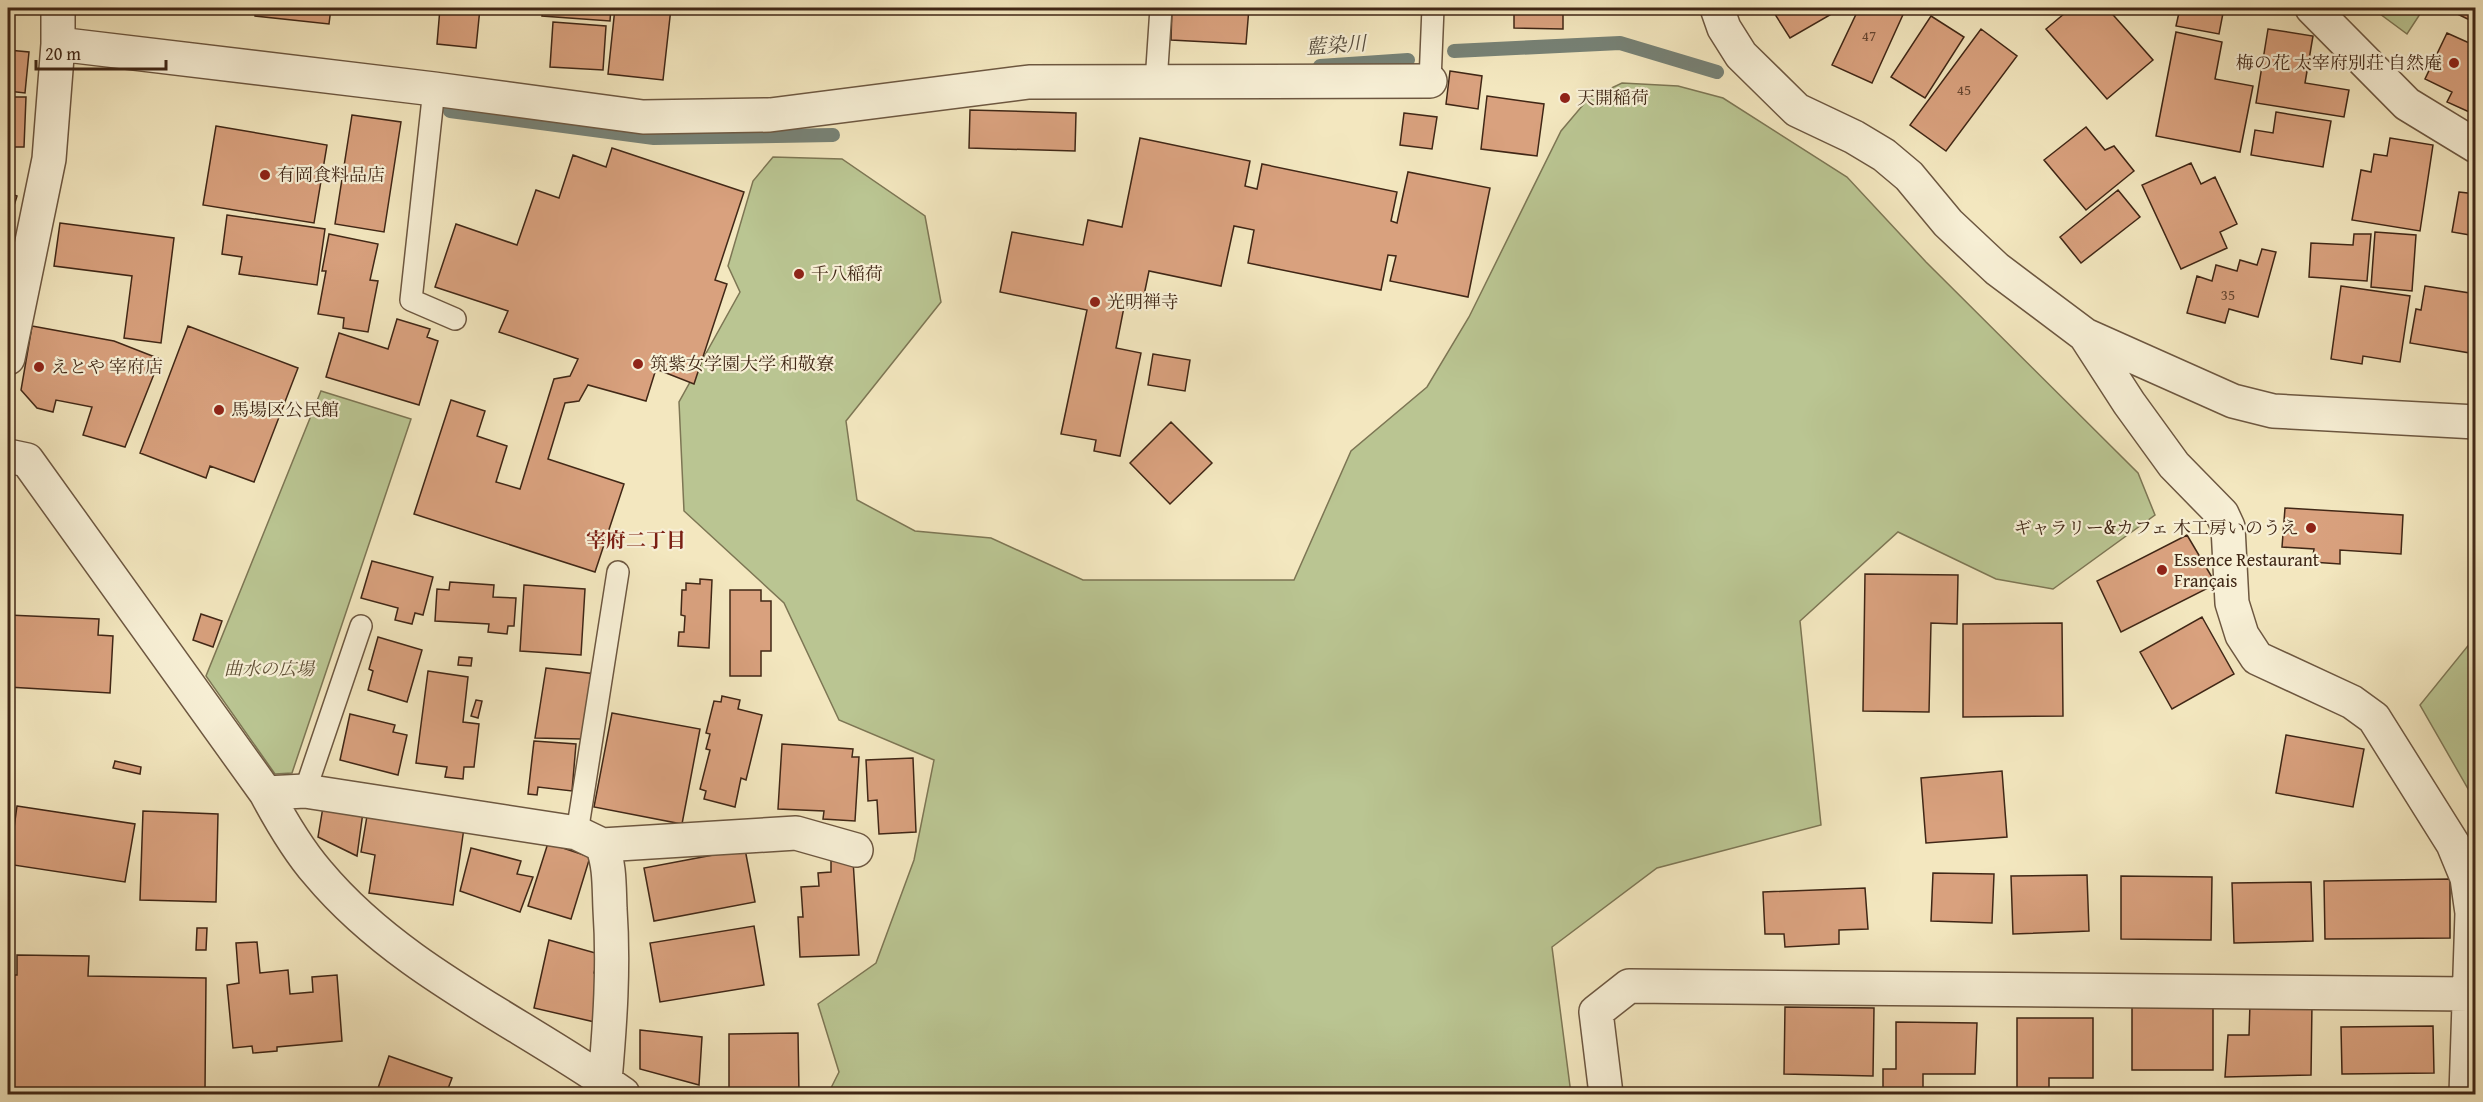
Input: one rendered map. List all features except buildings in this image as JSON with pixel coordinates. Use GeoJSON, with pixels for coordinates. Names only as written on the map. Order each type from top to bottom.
{"type":"FeatureCollection","features":[{"type":"Feature","properties":{"kind":"street"},"geometry":{"type":"LineString","coordinates":[[8,358],[49,159],[58,44],[58,8]]}},
{"type":"Feature","properties":{"kind":"street"},"geometry":{"type":"LineString","coordinates":[[1717,8],[1724,28],[1741,55],[1797,110],[1854,137],[1884,155],[1909,176],[1948,223],[1997,269],[2085,335],[2233,401],[2272,411],[2475,422]]}},
{"type":"Feature","properties":{"kind":"street"},"geometry":{"type":"LineString","coordinates":[[2312,8],[2407,104],[2475,146]]}},
{"type":"Feature","properties":{"kind":"street"},"geometry":{"type":"LineString","coordinates":[[58,44],[434,88],[643,117],[770,115],[1029,82],[1430,81]]}},
{"type":"Feature","properties":{"kind":"street"},"geometry":{"type":"LineString","coordinates":[[2085,335],[2129,403],[2174,465],[2222,514],[2228,527],[2232,603],[2242,635],[2257,658],[2352,702],[2374,718],[2453,844],[2467,878],[2472,913],[2466,1095]]}},
{"type":"Feature","properties":{"kind":"street"},"geometry":{"type":"LineString","coordinates":[[8,456],[27,460],[266,794],[289,835],[318,874],[351,909],[412,959],[615,1090]]}},
{"type":"Feature","properties":{"kind":"street"},"geometry":{"type":"LineString","coordinates":[[266,794],[305,790],[589,839],[796,833],[856,850]]}},
{"type":"Feature","properties":{"kind":"street"},"geometry":{"type":"LineString","coordinates":[[589,839],[608,860],[613,955],[615,1090]]}},
{"type":"Feature","properties":{"kind":"street"},"geometry":{"type":"LineString","coordinates":[[1606,1095],[1596,1012],[1629,986],[2469,993]]}},
{"type":"Feature","properties":{"kind":"lane"},"geometry":{"type":"LineString","coordinates":[[1156,82],[1161,8]]}},
{"type":"Feature","properties":{"kind":"lane"},"geometry":{"type":"LineString","coordinates":[[1430,81],[1432,8]]}},
{"type":"Feature","properties":{"kind":"lane"},"geometry":{"type":"LineString","coordinates":[[434,88],[411,300],[454,319]]}},
{"type":"Feature","properties":{"kind":"lane"},"geometry":{"type":"LineString","coordinates":[[589,839],[618,572]]}},
{"type":"Feature","properties":{"kind":"lane"},"geometry":{"type":"LineString","coordinates":[[305,790],[361,626]]}},
{"type":"Feature","properties":{"kind":"green space"},"geometry":{"type":"Polygon","coordinates":[[[2372,8],[2424,8],[2407,34],[2372,8]]]}},
{"type":"Feature","properties":{"kind":"green space"},"geometry":{"type":"Polygon","coordinates":[[[1622,83],[1678,86],[1723,98],[1847,177],[1926,262],[2138,473],[2155,515],[2053,589],[1996,579],[1898,532],[1800,621],[1821,825],[1657,868],[1552,947],[1571,1094],[828,1094],[839,1072],[818,1004],[876,963],[914,860],[934,760],[839,720],[784,603],[684,511],[679,402],[740,292],[728,266],[753,181],[773,157],[842,159],[925,216],[941,302],[846,421],[857,500],[915,531],[991,538],[1083,580],[1294,580],[1351,451],[1427,387],[1469,317],[1561,131],[1588,99],[1622,83]]]}},
{"type":"Feature","properties":{"kind":"green space","name":"曲水の広場"},"geometry":{"type":"Polygon","coordinates":[[[321,391],[411,419],[292,773],[275,774],[206,676],[321,391]]]}},
{"type":"Feature","properties":{"kind":"green space"},"geometry":{"type":"Polygon","coordinates":[[[2475,637],[2475,801],[2420,705],[2475,637]]]}},
{"type":"Feature","properties":{"kind":"waterway","name":"藍染川"},"geometry":{"type":"LineString","coordinates":[[1454,51],[1620,43],[1717,72]]}},
{"type":"Feature","properties":{"kind":"waterway","name":"藍染川"},"geometry":{"type":"LineString","coordinates":[[1320,66],[1408,60]]}},
{"type":"Feature","properties":{"kind":"waterway"},"geometry":{"type":"LineString","coordinates":[[450,111],[654,138],[833,135]]}},
{"type":"Feature","properties":{"kind":"place","name":"梅の花 太宰府別荘 自然庵"},"geometry":{"type":"Point","coordinates":[2454,63]}},
{"type":"Feature","properties":{"kind":"place","name":"天開稲荷"},"geometry":{"type":"Point","coordinates":[1565,98]}},
{"type":"Feature","properties":{"kind":"place","name":"有岡食料品店"},"geometry":{"type":"Point","coordinates":[265,175]}},
{"type":"Feature","properties":{"kind":"place","name":"千八稲荷"},"geometry":{"type":"Point","coordinates":[799,274]}},
{"type":"Feature","properties":{"kind":"place","name":"光明禅寺"},"geometry":{"type":"Point","coordinates":[1095,302]}},
{"type":"Feature","properties":{"kind":"place","name":"筑紫女学園大学 和敬寮"},"geometry":{"type":"Point","coordinates":[638,364]}},
{"type":"Feature","properties":{"kind":"place","name":"えとや 宰府店"},"geometry":{"type":"Point","coordinates":[39,367]}},
{"type":"Feature","properties":{"kind":"place","name":"馬場区公民館"},"geometry":{"type":"Point","coordinates":[219,410]}},
{"type":"Feature","properties":{"kind":"place","name":"ギャラリー&カフェ 木工房いのうえ"},"geometry":{"type":"Point","coordinates":[2311,528]}},
{"type":"Feature","properties":{"kind":"place","name":"Essence Restaurant Français"},"geometry":{"type":"Point","coordinates":[2162,570]}},
{"type":"Feature","properties":{"kind":"district","name":"宰府二丁目"},"geometry":{"type":"Point","coordinates":[636,540]}}]}
